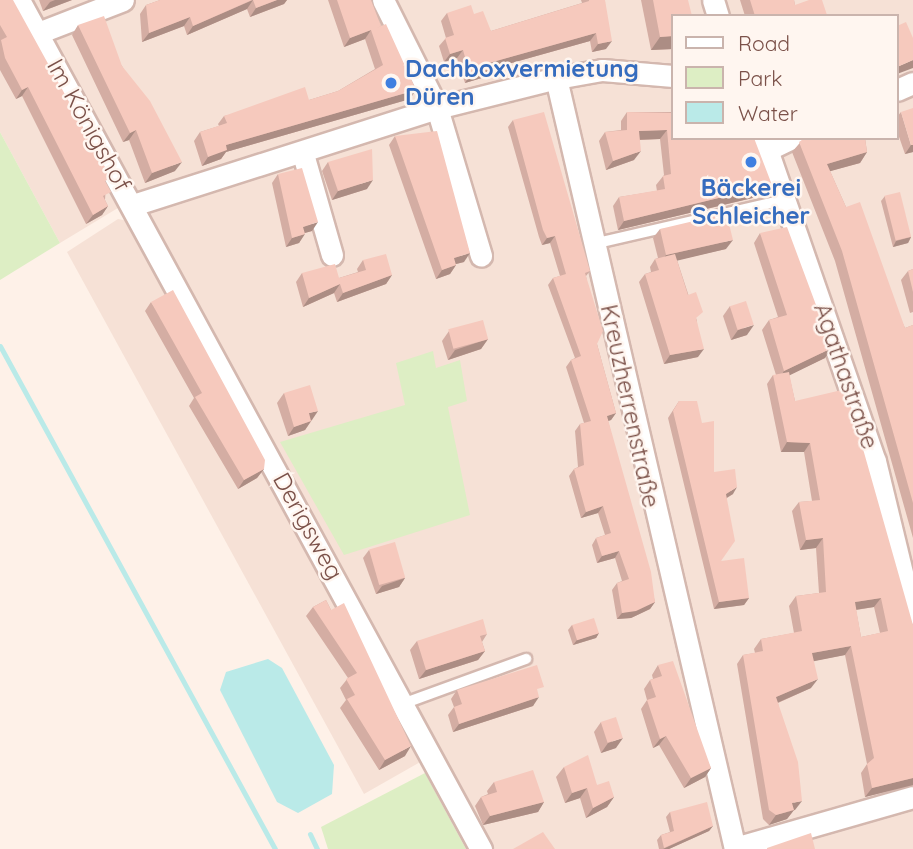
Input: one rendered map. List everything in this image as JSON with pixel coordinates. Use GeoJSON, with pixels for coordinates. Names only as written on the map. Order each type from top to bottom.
{"type":"FeatureCollection","features":[{"type":"Feature","properties":{"kind":"street","name":"Im Königshof"},"geometry":{"type":"LineString","coordinates":[[19,0],[133,205],[303,154],[437,108],[556,78]]}},
{"type":"Feature","properties":{"kind":"street"},"geometry":{"type":"LineString","coordinates":[[38,33],[123,0]]}},
{"type":"Feature","properties":{"kind":"street"},"geometry":{"type":"LineString","coordinates":[[383,0],[437,108],[481,256]]}},
{"type":"Feature","properties":{"kind":"street"},"geometry":{"type":"LineString","coordinates":[[556,78],[602,69],[671,76]]}},
{"type":"Feature","properties":{"kind":"street","name":"Kreuzherrenstraße"},"geometry":{"type":"LineString","coordinates":[[556,78],[735,849]]}},
{"type":"Feature","properties":{"kind":"street"},"geometry":{"type":"LineString","coordinates":[[765,144],[783,140]]}},
{"type":"Feature","properties":{"kind":"street","name":"Agathastraße"},"geometry":{"type":"LineString","coordinates":[[765,144],[875,461],[913,618]]}},
{"type":"Feature","properties":{"kind":"street"},"geometry":{"type":"LineString","coordinates":[[303,154],[332,255]]}},
{"type":"Feature","properties":{"kind":"street","name":"Derigsweg"},"geometry":{"type":"LineString","coordinates":[[133,205],[405,703],[481,849]]}},
{"type":"Feature","properties":{"kind":"street"},"geometry":{"type":"LineString","coordinates":[[735,849],[913,797]]}},
{"type":"Feature","properties":{"kind":"lane"},"geometry":{"type":"LineString","coordinates":[[593,244],[784,200]]}},
{"type":"Feature","properties":{"kind":"lane"},"geometry":{"type":"LineString","coordinates":[[405,703],[526,659]]}},
{"type":"Feature","properties":{"kind":"shaded area"},"geometry":{"type":"Polygon","coordinates":[[[0,0],[913,0],[913,849],[491,849],[147,226],[151,212],[220,191],[211,170],[146,191],[60,243],[0,132],[0,0]]]}},
{"type":"Feature","properties":{"kind":"shaded area"},"geometry":{"type":"Polygon","coordinates":[[[118,219],[133,222],[422,761],[364,794],[67,252],[118,219]]]}},
{"type":"Feature","properties":{"kind":"green space"},"geometry":{"type":"Polygon","coordinates":[[[0,132],[60,243],[0,280],[0,132]]]}},
{"type":"Feature","properties":{"kind":"green space"},"geometry":{"type":"Polygon","coordinates":[[[433,351],[436,368],[460,360],[467,401],[448,407],[470,515],[344,555],[280,442],[405,405],[396,363],[433,351]]]}},
{"type":"Feature","properties":{"kind":"green space"},"geometry":{"type":"Polygon","coordinates":[[[425,773],[466,849],[328,849],[321,827],[425,773]]]}},
{"type":"Feature","properties":{"kind":"water"},"geometry":{"type":"Polygon","coordinates":[[[268,659],[282,668],[334,765],[332,794],[298,813],[277,802],[220,690],[226,672],[268,659]]]}},
{"type":"Feature","properties":{"kind":"building"},"geometry":{"type":"Polygon","coordinates":[[[0,0],[13,0],[111,178],[105,181],[111,192],[103,196],[108,206],[93,215],[28,87],[22,90],[5,58],[1,40],[7,37],[0,25],[0,0]]]}},
{"type":"Feature","properties":{"kind":"building"},"geometry":{"type":"Polygon","coordinates":[[[160,0],[252,0],[193,26],[190,17],[149,33],[146,5],[160,0]]]}},
{"type":"Feature","properties":{"kind":"building"},"geometry":{"type":"Polygon","coordinates":[[[253,0],[277,0],[256,8],[253,0]]]}},
{"type":"Feature","properties":{"kind":"building"},"geometry":{"type":"Polygon","coordinates":[[[337,0],[371,0],[381,26],[374,29],[386,24],[416,90],[226,145],[227,150],[208,157],[200,132],[227,123],[224,116],[305,87],[309,100],[338,91],[383,65],[371,30],[350,38],[337,0]]]}},
{"type":"Feature","properties":{"kind":"building"},"geometry":{"type":"Polygon","coordinates":[[[589,0],[605,0],[612,41],[598,44],[596,33],[489,63],[491,69],[470,75],[463,50],[450,54],[445,38],[454,35],[447,13],[471,5],[474,14],[483,11],[491,31],[589,0]]]}},
{"type":"Feature","properties":{"kind":"building"},"geometry":{"type":"Polygon","coordinates":[[[653,0],[688,0],[692,14],[671,14],[671,36],[660,37],[653,0]]]}},
{"type":"Feature","properties":{"kind":"building"},"geometry":{"type":"Polygon","coordinates":[[[750,0],[794,0],[795,5],[809,0],[822,0],[827,14],[754,14],[750,0]]]}},
{"type":"Feature","properties":{"kind":"building"},"geometry":{"type":"Polygon","coordinates":[[[104,16],[122,66],[150,101],[182,162],[152,173],[136,130],[130,133],[78,25],[104,16]]]}},
{"type":"Feature","properties":{"kind":"building"},"geometry":{"type":"Polygon","coordinates":[[[906,22],[913,38],[913,60],[899,66],[899,25],[906,22]]]}},
{"type":"Feature","properties":{"kind":"building"},"geometry":{"type":"Polygon","coordinates":[[[913,108],[913,145],[911,145],[901,112],[913,108]]]}},
{"type":"Feature","properties":{"kind":"building"},"geometry":{"type":"Polygon","coordinates":[[[544,112],[590,271],[585,273],[603,331],[597,344],[616,413],[607,416],[651,572],[655,602],[636,611],[622,613],[617,583],[629,579],[619,551],[602,556],[596,538],[611,533],[603,506],[586,512],[574,469],[584,465],[580,424],[591,421],[571,360],[581,356],[553,278],[566,274],[555,236],[547,238],[543,230],[513,120],[544,112]]]}},
{"type":"Feature","properties":{"kind":"building"},"geometry":{"type":"Polygon","coordinates":[[[627,112],[671,113],[671,140],[755,140],[772,185],[624,221],[619,197],[665,189],[663,176],[671,174],[667,130],[639,131],[641,151],[613,161],[605,132],[627,130],[627,112]]]}},
{"type":"Feature","properties":{"kind":"building"},"geometry":{"type":"Polygon","coordinates":[[[437,131],[470,253],[454,258],[456,265],[442,270],[395,136],[437,131]]]}},
{"type":"Feature","properties":{"kind":"building"},"geometry":{"type":"Polygon","coordinates":[[[865,140],[867,152],[827,164],[846,207],[860,202],[905,328],[913,325],[913,503],[842,251],[799,142],[865,140]]]}},
{"type":"Feature","properties":{"kind":"building"},"geometry":{"type":"Polygon","coordinates":[[[372,149],[373,180],[338,191],[328,162],[372,149]]]}},
{"type":"Feature","properties":{"kind":"building"},"geometry":{"type":"Polygon","coordinates":[[[302,168],[318,222],[303,227],[305,234],[292,238],[278,174],[302,168]]]}},
{"type":"Feature","properties":{"kind":"building"},"geometry":{"type":"Polygon","coordinates":[[[900,192],[911,237],[896,241],[884,196],[900,192]]]}},
{"type":"Feature","properties":{"kind":"building"},"geometry":{"type":"Polygon","coordinates":[[[715,216],[717,226],[729,224],[733,240],[666,255],[660,229],[715,216]]]}},
{"type":"Feature","properties":{"kind":"building"},"geometry":{"type":"Polygon","coordinates":[[[787,227],[832,348],[784,371],[769,320],[787,315],[760,233],[787,227]]]}},
{"type":"Feature","properties":{"kind":"building"},"geometry":{"type":"Polygon","coordinates":[[[386,254],[392,275],[343,293],[340,284],[309,298],[302,273],[335,264],[339,278],[366,270],[363,260],[386,254]]]}},
{"type":"Feature","properties":{"kind":"building"},"geometry":{"type":"Polygon","coordinates":[[[675,254],[688,295],[696,292],[703,312],[696,318],[704,349],[670,355],[645,274],[659,270],[655,259],[675,254]]]}},
{"type":"Feature","properties":{"kind":"building"},"geometry":{"type":"Polygon","coordinates":[[[913,269],[913,292],[908,271],[913,269]]]}},
{"type":"Feature","properties":{"kind":"building"},"geometry":{"type":"Polygon","coordinates":[[[173,290],[265,460],[264,469],[244,480],[195,397],[202,393],[151,302],[173,290]]]}},
{"type":"Feature","properties":{"kind":"building"},"geometry":{"type":"Polygon","coordinates":[[[746,301],[754,325],[738,330],[730,306],[746,301]]]}},
{"type":"Feature","properties":{"kind":"building"},"geometry":{"type":"Polygon","coordinates":[[[483,320],[488,339],[453,349],[448,329],[483,320]]]}},
{"type":"Feature","properties":{"kind":"building"},"geometry":{"type":"Polygon","coordinates":[[[789,372],[795,401],[846,389],[913,625],[913,778],[872,788],[867,764],[874,758],[851,646],[812,653],[818,679],[776,697],[798,762],[802,801],[792,803],[794,810],[776,815],[769,810],[743,655],[763,651],[761,639],[802,631],[796,596],[826,592],[823,538],[806,540],[799,502],[820,500],[810,443],[787,442],[773,375],[789,372]],[[881,598],[855,602],[861,637],[888,631],[881,598]]]}},
{"type":"Feature","properties":{"kind":"building"},"geometry":{"type":"Polygon","coordinates":[[[310,385],[318,411],[309,413],[311,421],[294,427],[284,393],[310,385]]]}},
{"type":"Feature","properties":{"kind":"building"},"geometry":{"type":"Polygon","coordinates":[[[679,401],[697,401],[702,423],[714,421],[714,472],[735,469],[737,487],[726,494],[735,541],[721,561],[744,558],[749,598],[719,602],[673,411],[679,401]]]}},
{"type":"Feature","properties":{"kind":"building"},"geometry":{"type":"Polygon","coordinates":[[[395,542],[405,578],[379,585],[369,549],[395,542]]]}},
{"type":"Feature","properties":{"kind":"building"},"geometry":{"type":"Polygon","coordinates":[[[326,600],[331,610],[344,603],[411,746],[385,760],[347,699],[355,695],[346,679],[357,673],[313,607],[326,600]]]}},
{"type":"Feature","properties":{"kind":"building"},"geometry":{"type":"Polygon","coordinates":[[[594,618],[599,633],[577,640],[572,625],[594,618]]]}},
{"type":"Feature","properties":{"kind":"building"},"geometry":{"type":"Polygon","coordinates":[[[483,619],[487,634],[480,636],[485,651],[426,670],[417,641],[483,619]]]}},
{"type":"Feature","properties":{"kind":"building"},"geometry":{"type":"Polygon","coordinates":[[[673,661],[711,768],[691,778],[666,736],[660,739],[647,700],[656,697],[650,680],[662,676],[658,665],[673,661]]]}},
{"type":"Feature","properties":{"kind":"building"},"geometry":{"type":"Polygon","coordinates":[[[537,665],[544,687],[537,689],[539,697],[459,724],[454,707],[462,704],[457,690],[537,665]]]}},
{"type":"Feature","properties":{"kind":"building"},"geometry":{"type":"Polygon","coordinates":[[[616,717],[623,738],[608,743],[601,722],[616,717]]]}},
{"type":"Feature","properties":{"kind":"building"},"geometry":{"type":"Polygon","coordinates":[[[588,755],[597,785],[609,781],[614,797],[593,808],[587,788],[572,793],[564,767],[588,755]]]}},
{"type":"Feature","properties":{"kind":"building"},"geometry":{"type":"Polygon","coordinates":[[[533,770],[544,802],[490,816],[481,797],[497,792],[494,782],[533,770]]]}},
{"type":"Feature","properties":{"kind":"building"},"geometry":{"type":"Polygon","coordinates":[[[707,802],[713,826],[664,848],[661,835],[674,831],[670,812],[707,802]]]}},
{"type":"Feature","properties":{"kind":"building"},"geometry":{"type":"Polygon","coordinates":[[[543,832],[555,849],[513,849],[543,832]]]}},
{"type":"Feature","properties":{"kind":"building"},"geometry":{"type":"Polygon","coordinates":[[[811,833],[815,849],[767,849],[767,848],[811,833]]]}},
{"type":"Feature","properties":{"kind":"waterway"},"geometry":{"type":"LineString","coordinates":[[0,346],[275,849]]}},
{"type":"Feature","properties":{"kind":"waterway"},"geometry":{"type":"LineString","coordinates":[[310,834],[317,849]]}},
{"type":"Feature","properties":{"kind":"place","name":"Dachboxvermietung Düren"},"geometry":{"type":"Point","coordinates":[391,83]}},
{"type":"Feature","properties":{"kind":"place","name":"Bäckerei Schleicher"},"geometry":{"type":"Point","coordinates":[751,162]}}]}
